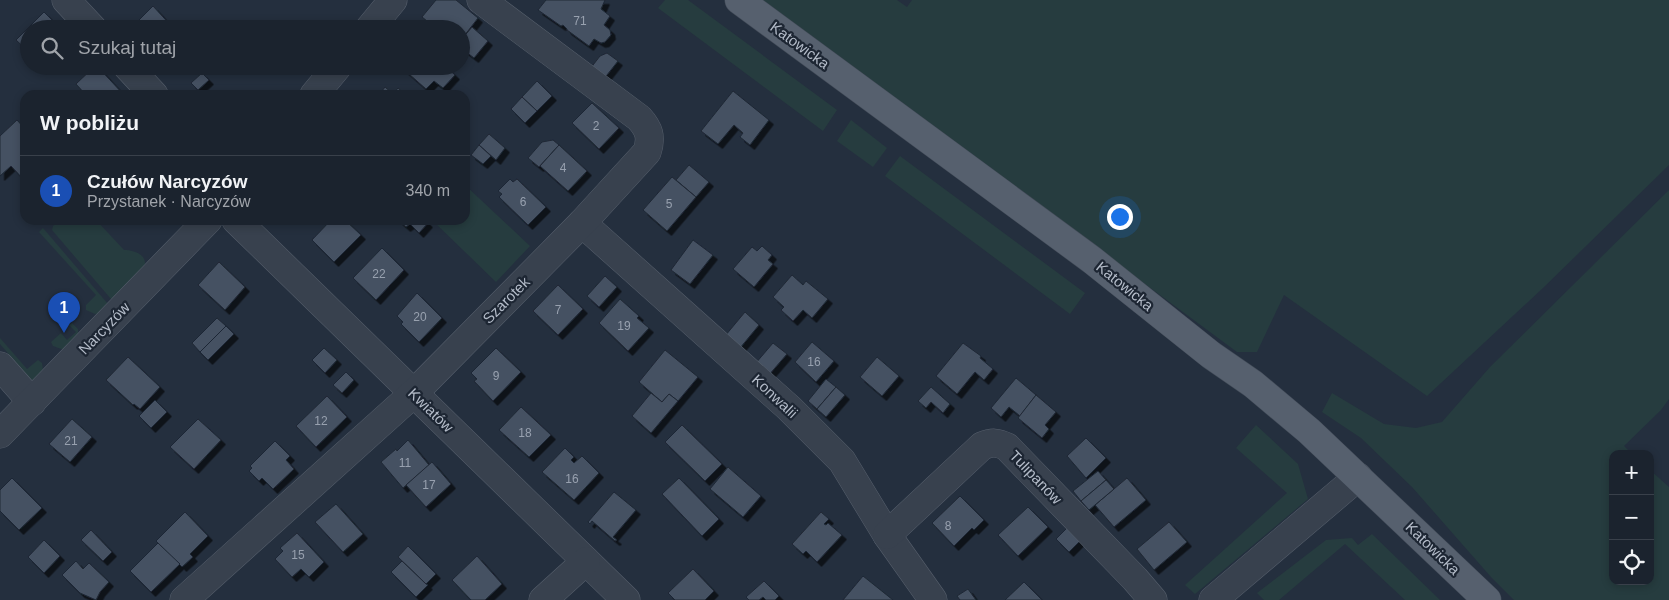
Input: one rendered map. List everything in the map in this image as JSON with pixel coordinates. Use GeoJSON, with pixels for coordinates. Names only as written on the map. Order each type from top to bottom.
{"type":"FeatureCollection","features":[{"type":"Feature","properties":{"kind":"main road","name":"Katowicka"},"geometry":{"type":"LineString","coordinates":[[739,0],[1084,254],[1211,355],[1253,384],[1296,420],[1358,477],[1487,600]]}},
{"type":"Feature","properties":{"kind":"street"},"geometry":{"type":"LineString","coordinates":[[66,0],[84,20]]}},
{"type":"Feature","properties":{"kind":"street"},"geometry":{"type":"LineString","coordinates":[[376,20],[393,0]]}},
{"type":"Feature","properties":{"kind":"street","name":"Szarotek"},"geometry":{"type":"LineString","coordinates":[[184,600],[414,393],[582,223],[647,152],[650,142],[648,130],[639,118],[481,0]]}},
{"type":"Feature","properties":{"kind":"street"},"geometry":{"type":"LineString","coordinates":[[135,75],[149,90]]}},
{"type":"Feature","properties":{"kind":"street"},"geometry":{"type":"LineString","coordinates":[[318,90],[331,75]]}},
{"type":"Feature","properties":{"kind":"street","name":"Konwalii"},"geometry":{"type":"LineString","coordinates":[[582,223],[789,408],[842,461],[887,535],[933,600]]}},
{"type":"Feature","properties":{"kind":"street","name":"Narcyzów"},"geometry":{"type":"LineString","coordinates":[[0,434],[203,225]]}},
{"type":"Feature","properties":{"kind":"street","name":"Kwiatów"},"geometry":{"type":"LineString","coordinates":[[241,225],[626,600]]}},
{"type":"Feature","properties":{"kind":"street"},"geometry":{"type":"LineString","coordinates":[[0,366],[32,402]]}},
{"type":"Feature","properties":{"kind":"street","name":"Tulipanów"},"geometry":{"type":"LineString","coordinates":[[887,535],[982,446],[990,442],[999,442],[1007,447],[1153,600]]}},
{"type":"Feature","properties":{"kind":"street"},"geometry":{"type":"LineString","coordinates":[[1214,600],[1358,477]]}},
{"type":"Feature","properties":{"kind":"street"},"geometry":{"type":"LineString","coordinates":[[543,600],[586,561]]}},
{"type":"Feature","properties":{"kind":"green space"},"geometry":{"type":"Polygon","coordinates":[[[665,0],[688,0],[837,110],[823,131],[658,8],[665,0]]]}},
{"type":"Feature","properties":{"kind":"green space"},"geometry":{"type":"Polygon","coordinates":[[[761,0],[897,0],[907,7],[912,0],[1669,0],[1669,165],[1543,288],[1427,396],[1284,295],[1257,352],[1237,352],[761,0]]]}},
{"type":"Feature","properties":{"kind":"green space"},"geometry":{"type":"Polygon","coordinates":[[[851,120],[887,148],[873,167],[837,141],[851,120]]]}},
{"type":"Feature","properties":{"kind":"green space"},"geometry":{"type":"Polygon","coordinates":[[[900,156],[1085,293],[1070,314],[885,176],[900,156]]]}},
{"type":"Feature","properties":{"kind":"green space"},"geometry":{"type":"Polygon","coordinates":[[[470,190],[530,246],[496,282],[437,225],[470,225],[470,190]]]}},
{"type":"Feature","properties":{"kind":"green space"},"geometry":{"type":"Polygon","coordinates":[[[1669,190],[1669,399],[1661,410],[1624,446],[1628,450],[1609,450],[1609,585],[1654,585],[1654,474],[1669,487],[1669,600],[1514,600],[1491,577],[1412,487],[1361,438],[1322,412],[1332,393],[1384,424],[1416,428],[1442,422],[1490,367],[1669,190]]]}},
{"type":"Feature","properties":{"kind":"green space"},"geometry":{"type":"Polygon","coordinates":[[[101,225],[124,250],[140,254],[145,263],[144,268],[118,299],[111,299],[52,230],[53,226],[101,225]]]}},
{"type":"Feature","properties":{"kind":"green space"},"geometry":{"type":"Polygon","coordinates":[[[43,228],[108,304],[102,313],[95,314],[86,310],[86,305],[96,295],[39,232],[43,228]]]}},
{"type":"Feature","properties":{"kind":"green space"},"geometry":{"type":"Polygon","coordinates":[[[72,323],[78,329],[78,335],[64,350],[53,346],[51,342],[61,333],[67,340],[76,332],[69,325],[72,323]]]}},
{"type":"Feature","properties":{"kind":"green space"},"geometry":{"type":"Polygon","coordinates":[[[0,338],[27,369],[38,360],[42,363],[43,370],[33,382],[0,344],[0,338]]]}},
{"type":"Feature","properties":{"kind":"green space"},"geometry":{"type":"Polygon","coordinates":[[[1256,425],[1298,464],[1308,499],[1195,594],[1185,585],[1287,493],[1236,448],[1256,425]]]}},
{"type":"Feature","properties":{"kind":"green space"},"geometry":{"type":"Polygon","coordinates":[[[1372,534],[1440,600],[1405,600],[1345,544],[1279,600],[1264,600],[1257,593],[1326,540],[1352,538],[1358,545],[1372,534]]]}},
{"type":"Feature","properties":{"kind":"building"},"geometry":{"type":"Polygon","coordinates":[[[436,0],[456,0],[478,18],[470,28],[470,20],[426,20],[422,17],[436,0]]]}},
{"type":"Feature","properties":{"kind":"building"},"geometry":{"type":"Polygon","coordinates":[[[546,0],[605,0],[601,9],[610,16],[604,25],[610,30],[611,35],[605,42],[601,43],[594,39],[589,46],[563,25],[561,26],[538,10],[546,0]]]}},
{"type":"Feature","properties":{"kind":"building"},"geometry":{"type":"Polygon","coordinates":[[[153,6],[166,20],[139,20],[153,6]]]}},
{"type":"Feature","properties":{"kind":"building"},"geometry":{"type":"Polygon","coordinates":[[[44,12],[52,20],[36,20],[44,12]]]}},
{"type":"Feature","properties":{"kind":"building"},"geometry":{"type":"Polygon","coordinates":[[[472,27],[488,41],[474,58],[470,55],[470,29],[472,27]]]}},
{"type":"Feature","properties":{"kind":"building"},"geometry":{"type":"Polygon","coordinates":[[[607,53],[618,61],[603,80],[590,69],[600,56],[607,53]]]}},
{"type":"Feature","properties":{"kind":"building"},"geometry":{"type":"Polygon","coordinates":[[[86,75],[105,75],[119,90],[81,90],[76,84],[86,75]]]}},
{"type":"Feature","properties":{"kind":"building"},"geometry":{"type":"Polygon","coordinates":[[[200,75],[204,75],[209,80],[198,90],[191,83],[200,75]]]}},
{"type":"Feature","properties":{"kind":"building"},"geometry":{"type":"Polygon","coordinates":[[[410,75],[455,75],[443,88],[434,81],[426,89],[410,75]]]}},
{"type":"Feature","properties":{"kind":"building"},"geometry":{"type":"Polygon","coordinates":[[[537,81],[552,96],[537,111],[522,97],[537,81]]]}},
{"type":"Feature","properties":{"kind":"building"},"geometry":{"type":"Polygon","coordinates":[[[733,91],[769,120],[750,145],[740,137],[743,133],[734,125],[718,144],[701,131],[733,91]]]}},
{"type":"Feature","properties":{"kind":"building"},"geometry":{"type":"Polygon","coordinates":[[[522,97],[537,111],[525,123],[511,109],[522,97]]]}},
{"type":"Feature","properties":{"kind":"building"},"geometry":{"type":"Polygon","coordinates":[[[592,103],[619,128],[599,149],[572,123],[592,103]]]}},
{"type":"Feature","properties":{"kind":"building"},"geometry":{"type":"Polygon","coordinates":[[[17,120],[20,123],[20,176],[11,166],[0,176],[0,136],[17,120]]]}},
{"type":"Feature","properties":{"kind":"building"},"geometry":{"type":"Polygon","coordinates":[[[489,134],[505,148],[496,160],[479,145],[489,134]]]}},
{"type":"Feature","properties":{"kind":"building"},"geometry":{"type":"Polygon","coordinates":[[[553,140],[559,145],[539,167],[528,158],[542,142],[553,140]]]}},
{"type":"Feature","properties":{"kind":"building"},"geometry":{"type":"Polygon","coordinates":[[[479,145],[491,156],[483,164],[471,155],[479,145]]]}},
{"type":"Feature","properties":{"kind":"building"},"geometry":{"type":"Polygon","coordinates":[[[559,145],[587,171],[568,191],[540,166],[559,145]]]}},
{"type":"Feature","properties":{"kind":"building"},"geometry":{"type":"Polygon","coordinates":[[[689,165],[709,182],[696,197],[676,180],[689,165]]]}},
{"type":"Feature","properties":{"kind":"building"},"geometry":{"type":"Polygon","coordinates":[[[672,177],[696,197],[667,231],[643,210],[672,177]]]}},
{"type":"Feature","properties":{"kind":"building"},"geometry":{"type":"Polygon","coordinates":[[[510,179],[513,182],[517,179],[546,207],[528,225],[499,197],[502,194],[498,191],[510,179]]]}},
{"type":"Feature","properties":{"kind":"building"},"geometry":{"type":"Polygon","coordinates":[[[326,225],[350,225],[361,235],[334,262],[312,240],[326,225]]]}},
{"type":"Feature","properties":{"kind":"building"},"geometry":{"type":"Polygon","coordinates":[[[411,225],[426,225],[419,233],[411,225]]]}},
{"type":"Feature","properties":{"kind":"building"},"geometry":{"type":"Polygon","coordinates":[[[693,240],[713,255],[690,284],[671,270],[693,240]]]}},
{"type":"Feature","properties":{"kind":"building"},"geometry":{"type":"Polygon","coordinates":[[[762,246],[772,255],[768,260],[773,264],[754,287],[733,269],[752,247],[757,251],[762,246]]]}},
{"type":"Feature","properties":{"kind":"building"},"geometry":{"type":"Polygon","coordinates":[[[382,248],[404,270],[376,300],[353,278],[382,248]]]}},
{"type":"Feature","properties":{"kind":"building"},"geometry":{"type":"Polygon","coordinates":[[[219,262],[245,287],[225,310],[198,285],[219,262]]]}},
{"type":"Feature","properties":{"kind":"building"},"geometry":{"type":"Polygon","coordinates":[[[792,275],[803,285],[806,281],[828,299],[812,318],[803,310],[793,321],[781,310],[784,307],[773,297],[792,275]]]}},
{"type":"Feature","properties":{"kind":"building"},"geometry":{"type":"Polygon","coordinates":[[[605,276],[617,287],[599,307],[587,296],[605,276]]]}},
{"type":"Feature","properties":{"kind":"building"},"geometry":{"type":"Polygon","coordinates":[[[558,285],[583,309],[558,335],[533,311],[558,285]]]}},
{"type":"Feature","properties":{"kind":"building"},"geometry":{"type":"Polygon","coordinates":[[[417,293],[442,318],[419,342],[401,324],[403,322],[397,316],[417,293]]]}},
{"type":"Feature","properties":{"kind":"building"},"geometry":{"type":"Polygon","coordinates":[[[620,299],[649,328],[628,351],[599,323],[620,299]]]}},
{"type":"Feature","properties":{"kind":"building"},"geometry":{"type":"Polygon","coordinates":[[[745,312],[759,325],[740,348],[725,336],[745,312]]]}},
{"type":"Feature","properties":{"kind":"building"},"geometry":{"type":"Polygon","coordinates":[[[217,318],[226,326],[200,352],[192,343],[217,318]]]}},
{"type":"Feature","properties":{"kind":"building"},"geometry":{"type":"Polygon","coordinates":[[[226,326],[234,334],[208,360],[200,352],[226,326]]]}},
{"type":"Feature","properties":{"kind":"building"},"geometry":{"type":"Polygon","coordinates":[[[812,342],[834,361],[816,382],[795,362],[812,342]]]}},
{"type":"Feature","properties":{"kind":"building"},"geometry":{"type":"Polygon","coordinates":[[[773,343],[787,354],[768,376],[755,364],[773,343]]]}},
{"type":"Feature","properties":{"kind":"building"},"geometry":{"type":"Polygon","coordinates":[[[963,343],[981,356],[980,358],[993,369],[984,380],[975,372],[957,394],[936,376],[963,343]]]}},
{"type":"Feature","properties":{"kind":"building"},"geometry":{"type":"Polygon","coordinates":[[[324,348],[337,360],[325,373],[312,360],[324,348]]]}},
{"type":"Feature","properties":{"kind":"building"},"geometry":{"type":"Polygon","coordinates":[[[496,348],[521,372],[493,401],[474,381],[477,379],[471,373],[496,348]]]}},
{"type":"Feature","properties":{"kind":"building"},"geometry":{"type":"Polygon","coordinates":[[[665,350],[698,377],[678,401],[669,394],[662,402],[639,382],[665,350]]]}},
{"type":"Feature","properties":{"kind":"building"},"geometry":{"type":"Polygon","coordinates":[[[128,357],[160,387],[140,409],[106,380],[128,357]]]}},
{"type":"Feature","properties":{"kind":"building"},"geometry":{"type":"Polygon","coordinates":[[[877,357],[899,376],[882,396],[860,377],[877,357]]]}},
{"type":"Feature","properties":{"kind":"building"},"geometry":{"type":"Polygon","coordinates":[[[346,372],[354,380],[342,393],[333,385],[346,372]]]}},
{"type":"Feature","properties":{"kind":"building"},"geometry":{"type":"Polygon","coordinates":[[[1016,378],[1036,395],[1020,416],[1009,407],[1001,417],[991,408],[1016,378]]]}},
{"type":"Feature","properties":{"kind":"building"},"geometry":{"type":"Polygon","coordinates":[[[826,379],[836,387],[817,409],[808,401],[826,379]]]}},
{"type":"Feature","properties":{"kind":"building"},"geometry":{"type":"Polygon","coordinates":[[[836,387],[845,395],[826,417],[817,409],[836,387]]]}},
{"type":"Feature","properties":{"kind":"building"},"geometry":{"type":"Polygon","coordinates":[[[931,387],[950,404],[943,413],[931,402],[926,408],[918,401],[931,387]]]}},
{"type":"Feature","properties":{"kind":"building"},"geometry":{"type":"Polygon","coordinates":[[[651,393],[662,402],[669,394],[678,401],[651,433],[632,416],[651,393]]]}},
{"type":"Feature","properties":{"kind":"building"},"geometry":{"type":"Polygon","coordinates":[[[1036,395],[1056,412],[1045,425],[1049,429],[1042,438],[1018,418],[1036,395]]]}},
{"type":"Feature","properties":{"kind":"building"},"geometry":{"type":"Polygon","coordinates":[[[327,396],[347,417],[316,447],[296,426],[327,396]]]}},
{"type":"Feature","properties":{"kind":"building"},"geometry":{"type":"Polygon","coordinates":[[[155,400],[167,412],[151,428],[139,416],[155,400]]]}},
{"type":"Feature","properties":{"kind":"building"},"geometry":{"type":"Polygon","coordinates":[[[521,407],[551,435],[529,457],[499,430],[521,407]]]}},
{"type":"Feature","properties":{"kind":"building"},"geometry":{"type":"Polygon","coordinates":[[[72,419],[92,437],[70,462],[49,444],[72,419]]]}},
{"type":"Feature","properties":{"kind":"building"},"geometry":{"type":"Polygon","coordinates":[[[198,419],[221,440],[194,469],[170,447],[198,419]]]}},
{"type":"Feature","properties":{"kind":"building"},"geometry":{"type":"Polygon","coordinates":[[[682,425],[722,464],[705,481],[665,442],[682,425]]]}},
{"type":"Feature","properties":{"kind":"building"},"geometry":{"type":"Polygon","coordinates":[[[1086,438],[1106,458],[1086,478],[1067,456],[1086,438]]]}},
{"type":"Feature","properties":{"kind":"building"},"geometry":{"type":"Polygon","coordinates":[[[408,440],[429,465],[403,488],[381,462],[396,449],[397,451],[408,440]]]}},
{"type":"Feature","properties":{"kind":"building"},"geometry":{"type":"Polygon","coordinates":[[[275,441],[290,456],[286,460],[294,469],[273,489],[262,478],[259,481],[249,471],[252,468],[250,466],[275,441]]]}},
{"type":"Feature","properties":{"kind":"building"},"geometry":{"type":"Polygon","coordinates":[[[565,448],[574,457],[571,460],[574,463],[582,456],[599,473],[574,500],[542,472],[565,448]]]}},
{"type":"Feature","properties":{"kind":"building"},"geometry":{"type":"Polygon","coordinates":[[[432,462],[451,484],[426,507],[406,485],[432,462]]]}},
{"type":"Feature","properties":{"kind":"building"},"geometry":{"type":"Polygon","coordinates":[[[728,467],[761,496],[743,517],[710,489],[728,467]]]}},
{"type":"Feature","properties":{"kind":"building"},"geometry":{"type":"Polygon","coordinates":[[[1098,471],[1106,480],[1081,501],[1073,491],[1098,471]]]}},
{"type":"Feature","properties":{"kind":"building"},"geometry":{"type":"Polygon","coordinates":[[[12,478],[42,508],[19,530],[0,511],[0,490],[12,478]]]}},
{"type":"Feature","properties":{"kind":"building"},"geometry":{"type":"Polygon","coordinates":[[[679,478],[719,519],[702,536],[662,494],[679,478]]]}},
{"type":"Feature","properties":{"kind":"building"},"geometry":{"type":"Polygon","coordinates":[[[1127,478],[1146,500],[1114,527],[1095,505],[1127,478]]]}},
{"type":"Feature","properties":{"kind":"building"},"geometry":{"type":"Polygon","coordinates":[[[1106,480],[1114,489],[1089,510],[1081,501],[1106,480]]]}},
{"type":"Feature","properties":{"kind":"building"},"geometry":{"type":"Polygon","coordinates":[[[614,492],[636,510],[613,537],[617,540],[615,541],[592,521],[590,524],[588,522],[614,492]]]}},
{"type":"Feature","properties":{"kind":"building"},"geometry":{"type":"Polygon","coordinates":[[[960,496],[984,520],[974,530],[972,528],[954,546],[932,523],[960,496]]]}},
{"type":"Feature","properties":{"kind":"building"},"geometry":{"type":"Polygon","coordinates":[[[336,504],[363,534],[343,552],[315,522],[336,504]]]}},
{"type":"Feature","properties":{"kind":"building"},"geometry":{"type":"Polygon","coordinates":[[[1028,507],[1048,527],[1018,556],[998,535],[1028,507]]]}},
{"type":"Feature","properties":{"kind":"building"},"geometry":{"type":"Polygon","coordinates":[[[185,512],[208,536],[190,554],[193,557],[182,567],[156,541],[185,512]]]}},
{"type":"Feature","properties":{"kind":"building"},"geometry":{"type":"Polygon","coordinates":[[[821,512],[829,519],[824,524],[828,523],[842,535],[817,562],[806,551],[803,554],[792,544],[821,512]]]}},
{"type":"Feature","properties":{"kind":"building"},"geometry":{"type":"Polygon","coordinates":[[[1169,522],[1187,542],[1154,570],[1137,549],[1169,522]]]}},
{"type":"Feature","properties":{"kind":"building"},"geometry":{"type":"Polygon","coordinates":[[[1070,525],[1083,538],[1069,552],[1056,539],[1070,525]]]}},
{"type":"Feature","properties":{"kind":"building"},"geometry":{"type":"Polygon","coordinates":[[[91,530],[112,552],[103,561],[81,540],[91,530]]]}},
{"type":"Feature","properties":{"kind":"building"},"geometry":{"type":"Polygon","coordinates":[[[297,533],[324,562],[309,577],[301,569],[292,577],[275,559],[283,551],[280,548],[297,533]]]}},
{"type":"Feature","properties":{"kind":"building"},"geometry":{"type":"Polygon","coordinates":[[[44,540],[60,556],[44,573],[28,557],[44,540]]]}},
{"type":"Feature","properties":{"kind":"building"},"geometry":{"type":"Polygon","coordinates":[[[158,543],[180,564],[151,592],[130,571],[158,543]]]}},
{"type":"Feature","properties":{"kind":"building"},"geometry":{"type":"Polygon","coordinates":[[[408,546],[436,574],[426,584],[398,557],[408,546]]]}},
{"type":"Feature","properties":{"kind":"building"},"geometry":{"type":"Polygon","coordinates":[[[477,556],[502,584],[485,600],[471,600],[452,580],[477,556]]]}},
{"type":"Feature","properties":{"kind":"building"},"geometry":{"type":"Polygon","coordinates":[[[76,561],[83,569],[89,563],[109,582],[96,600],[80,593],[62,575],[76,561]]]}},
{"type":"Feature","properties":{"kind":"building"},"geometry":{"type":"Polygon","coordinates":[[[402,561],[428,585],[416,597],[391,572],[402,561]]]}},
{"type":"Feature","properties":{"kind":"building"},"geometry":{"type":"Polygon","coordinates":[[[693,569],[714,591],[705,600],[675,600],[668,593],[693,569]]]}},
{"type":"Feature","properties":{"kind":"building"},"geometry":{"type":"Polygon","coordinates":[[[863,576],[893,600],[843,600],[863,576]]]}},
{"type":"Feature","properties":{"kind":"building"},"geometry":{"type":"Polygon","coordinates":[[[764,581],[779,596],[775,600],[766,600],[763,597],[759,600],[749,600],[746,597],[764,581]]]}},
{"type":"Feature","properties":{"kind":"building"},"geometry":{"type":"Polygon","coordinates":[[[1024,582],[1042,600],[1005,600],[1024,582]]]}},
{"type":"Feature","properties":{"kind":"building"},"geometry":{"type":"Polygon","coordinates":[[[968,589],[976,600],[960,600],[957,596],[968,589]]]}},
{"type":"Feature","properties":{"kind":"place","name":"Czułów Narcyzów"},"geometry":{"type":"Point","coordinates":[64,333]}}]}
